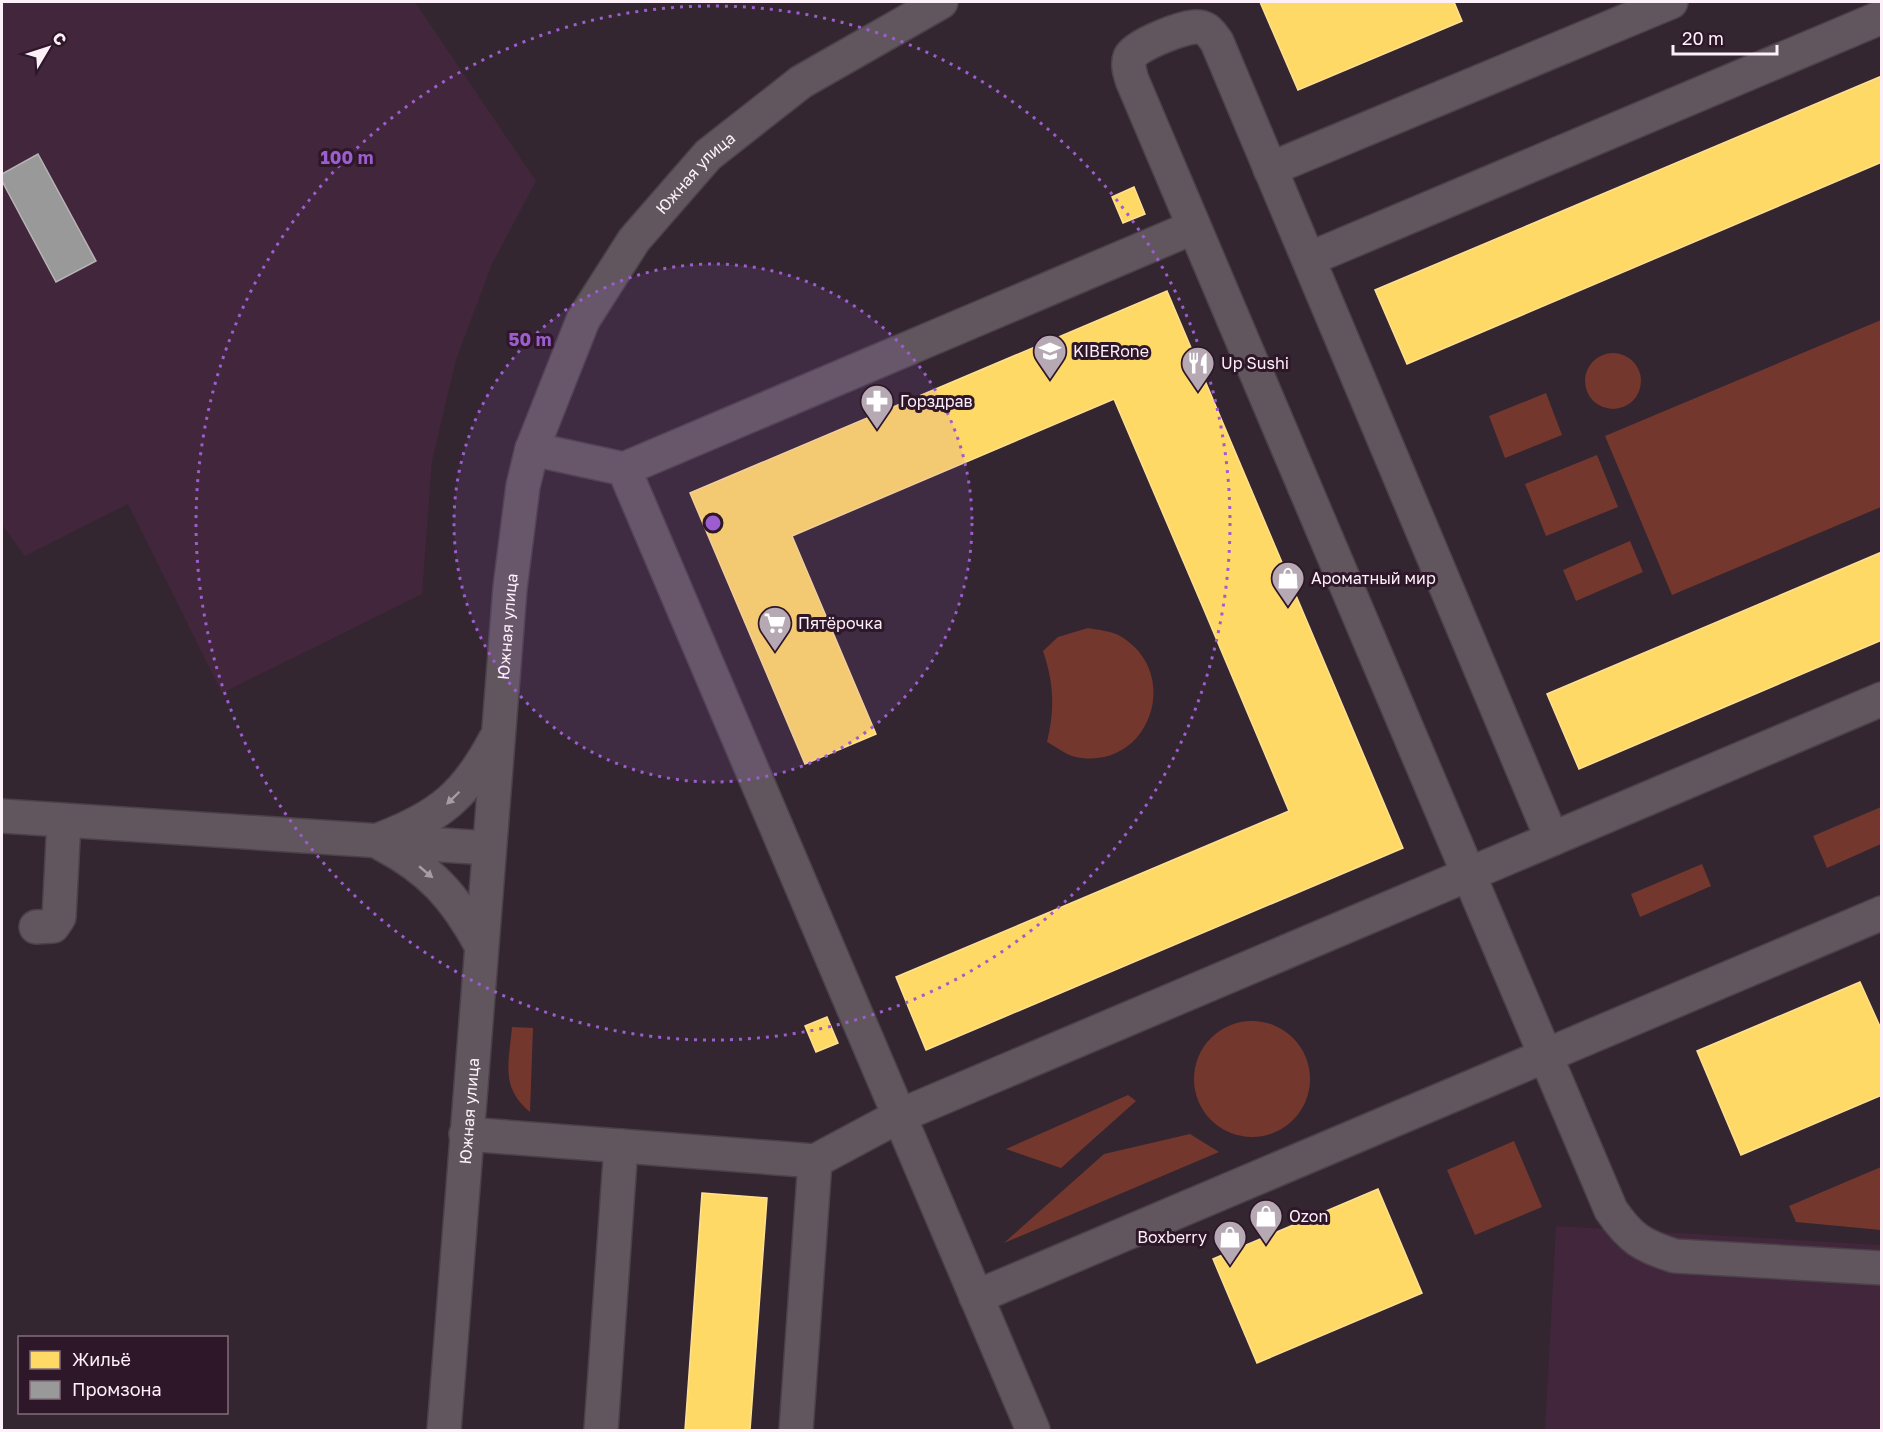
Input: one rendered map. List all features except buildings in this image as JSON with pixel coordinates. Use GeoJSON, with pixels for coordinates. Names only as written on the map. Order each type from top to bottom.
{"type":"FeatureCollection","features":[{"type":"Feature","properties":{"kind":"street","name":"Южная улица"},"geometry":{"type":"LineString","coordinates":[[444,1431],[510,588],[523,486],[532,449],[583,320],[634,240],[708,155],[801,82],[941,2]]}},
{"type":"Feature","properties":{"kind":"street"},"geometry":{"type":"LineString","coordinates":[[1270,169],[1671,2]]}},
{"type":"Feature","properties":{"kind":"street"},"geometry":{"type":"LineString","coordinates":[[1309,259],[1881,17]]}},
{"type":"Feature","properties":{"kind":"street"},"geometry":{"type":"LineString","coordinates":[[1552,839],[1217,42],[1210,32],[1201,27],[1190,27],[1139,47],[1131,56],[1129,68],[1132,80],[1611,1210],[1625,1230],[1646,1247],[1675,1256],[1881,1268]]}},
{"type":"Feature","properties":{"kind":"street"},"geometry":{"type":"LineString","coordinates":[[532,449],[624,469],[1194,227]]}},
{"type":"Feature","properties":{"kind":"street"},"geometry":{"type":"LineString","coordinates":[[624,469],[1033,1431]]}},
{"type":"Feature","properties":{"kind":"street"},"geometry":{"type":"LineString","coordinates":[[466,1134],[815,1161],[899,1116],[1881,699]]}},
{"type":"Feature","properties":{"kind":"street"},"geometry":{"type":"LineString","coordinates":[[376,841],[416,826],[451,802],[479,770],[498,734]]}},
{"type":"Feature","properties":{"kind":"street"},"geometry":{"type":"LineString","coordinates":[[2,816],[488,848]]}},
{"type":"Feature","properties":{"kind":"street"},"geometry":{"type":"LineString","coordinates":[[36,927],[53,926],[58,917],[64,821]]}},
{"type":"Feature","properties":{"kind":"street"},"geometry":{"type":"LineString","coordinates":[[376,841],[410,859],[439,883],[463,912],[481,945]]}},
{"type":"Feature","properties":{"kind":"street"},"geometry":{"type":"LineString","coordinates":[[976,1297],[1881,912]]}},
{"type":"Feature","properties":{"kind":"street"},"geometry":{"type":"LineString","coordinates":[[601,1431],[621,1146]]}},
{"type":"Feature","properties":{"kind":"street"},"geometry":{"type":"LineString","coordinates":[[796,1431],[815,1161]]}},
{"type":"Feature","properties":{"kind":"shaded area"},"geometry":{"type":"Polygon","coordinates":[[[2,2],[415,2],[536,181],[492,264],[456,360],[432,461],[422,594],[222,693],[128,504],[25,556],[2,525],[2,2]]]}},
{"type":"Feature","properties":{"kind":"shaded area"},"geometry":{"type":"Polygon","coordinates":[[[1881,320],[1881,507],[1672,595],[1605,436],[1881,320]]]}},
{"type":"Feature","properties":{"kind":"shaded area"},"geometry":{"type":"Polygon","coordinates":[[[1608,353],[1618,353],[1633,361],[1639,370],[1641,381],[1639,392],[1633,401],[1618,409],[1608,409],[1597,404],[1590,397],[1585,386],[1585,376],[1590,365],[1597,358],[1608,353]]]}},
{"type":"Feature","properties":{"kind":"shaded area"},"geometry":{"type":"Polygon","coordinates":[[[1546,393],[1562,435],[1505,458],[1489,416],[1546,393]]]}},
{"type":"Feature","properties":{"kind":"shaded area"},"geometry":{"type":"Polygon","coordinates":[[[1597,455],[1618,507],[1546,536],[1525,484],[1597,455]]]}},
{"type":"Feature","properties":{"kind":"shaded area"},"geometry":{"type":"Polygon","coordinates":[[[1630,541],[1643,572],[1576,601],[1563,570],[1630,541]]]}},
{"type":"Feature","properties":{"kind":"shaded area"},"geometry":{"type":"Polygon","coordinates":[[[1088,628],[1117,634],[1139,652],[1150,673],[1153,694],[1149,716],[1139,735],[1123,750],[1101,758],[1072,756],[1047,742],[1052,696],[1043,651],[1058,637],[1088,628]]]}},
{"type":"Feature","properties":{"kind":"shaded area"},"geometry":{"type":"Polygon","coordinates":[[[1881,807],[1881,844],[1827,868],[1813,836],[1881,807]]]}},
{"type":"Feature","properties":{"kind":"shaded area"},"geometry":{"type":"Polygon","coordinates":[[[1702,864],[1711,886],[1640,917],[1631,894],[1702,864]]]}},
{"type":"Feature","properties":{"kind":"shaded area"},"geometry":{"type":"Polygon","coordinates":[[[1252,1021],[1274,1026],[1293,1038],[1305,1057],[1310,1079],[1305,1101],[1293,1120],[1274,1132],[1252,1137],[1230,1132],[1211,1120],[1199,1101],[1194,1079],[1199,1057],[1211,1038],[1230,1026],[1252,1021]]]}},
{"type":"Feature","properties":{"kind":"shaded area"},"geometry":{"type":"Polygon","coordinates":[[[512,1027],[533,1028],[530,1112],[520,1103],[510,1084],[508,1063],[512,1027]]]}},
{"type":"Feature","properties":{"kind":"shaded area"},"geometry":{"type":"Polygon","coordinates":[[[1128,1095],[1136,1101],[1061,1168],[1006,1149],[1128,1095]]]}},
{"type":"Feature","properties":{"kind":"shaded area"},"geometry":{"type":"Polygon","coordinates":[[[1190,1134],[1219,1152],[1004,1243],[1104,1154],[1190,1134]]]}},
{"type":"Feature","properties":{"kind":"shaded area"},"geometry":{"type":"Polygon","coordinates":[[[1514,1141],[1542,1207],[1475,1235],[1447,1170],[1514,1141]]]}},
{"type":"Feature","properties":{"kind":"shaded area"},"geometry":{"type":"Polygon","coordinates":[[[1881,1167],[1881,1230],[1796,1222],[1789,1206],[1881,1167]]]}},
{"type":"Feature","properties":{"kind":"shaded area"},"geometry":{"type":"Polygon","coordinates":[[[1556,1226],[1881,1245],[1881,1430],[1545,1430],[1556,1226]]]}},
{"type":"Feature","properties":{"kind":"place","name":"KIBERone"},"geometry":{"type":"Point","coordinates":[1050,380]}},
{"type":"Feature","properties":{"kind":"place","name":"Up Sushi"},"geometry":{"type":"Point","coordinates":[1198,392]}},
{"type":"Feature","properties":{"kind":"place","name":"Горздрав"},"geometry":{"type":"Point","coordinates":[877,430]}},
{"type":"Feature","properties":{"kind":"place","name":"Ароматный мир"},"geometry":{"type":"Point","coordinates":[1288,607]}},
{"type":"Feature","properties":{"kind":"place","name":"Пятёрочка"},"geometry":{"type":"Point","coordinates":[775,652]}},
{"type":"Feature","properties":{"kind":"place","name":"Ozon"},"geometry":{"type":"Point","coordinates":[1266,1245]}},
{"type":"Feature","properties":{"kind":"place","name":"Boxberry"},"geometry":{"type":"Point","coordinates":[1230,1266]}}]}
